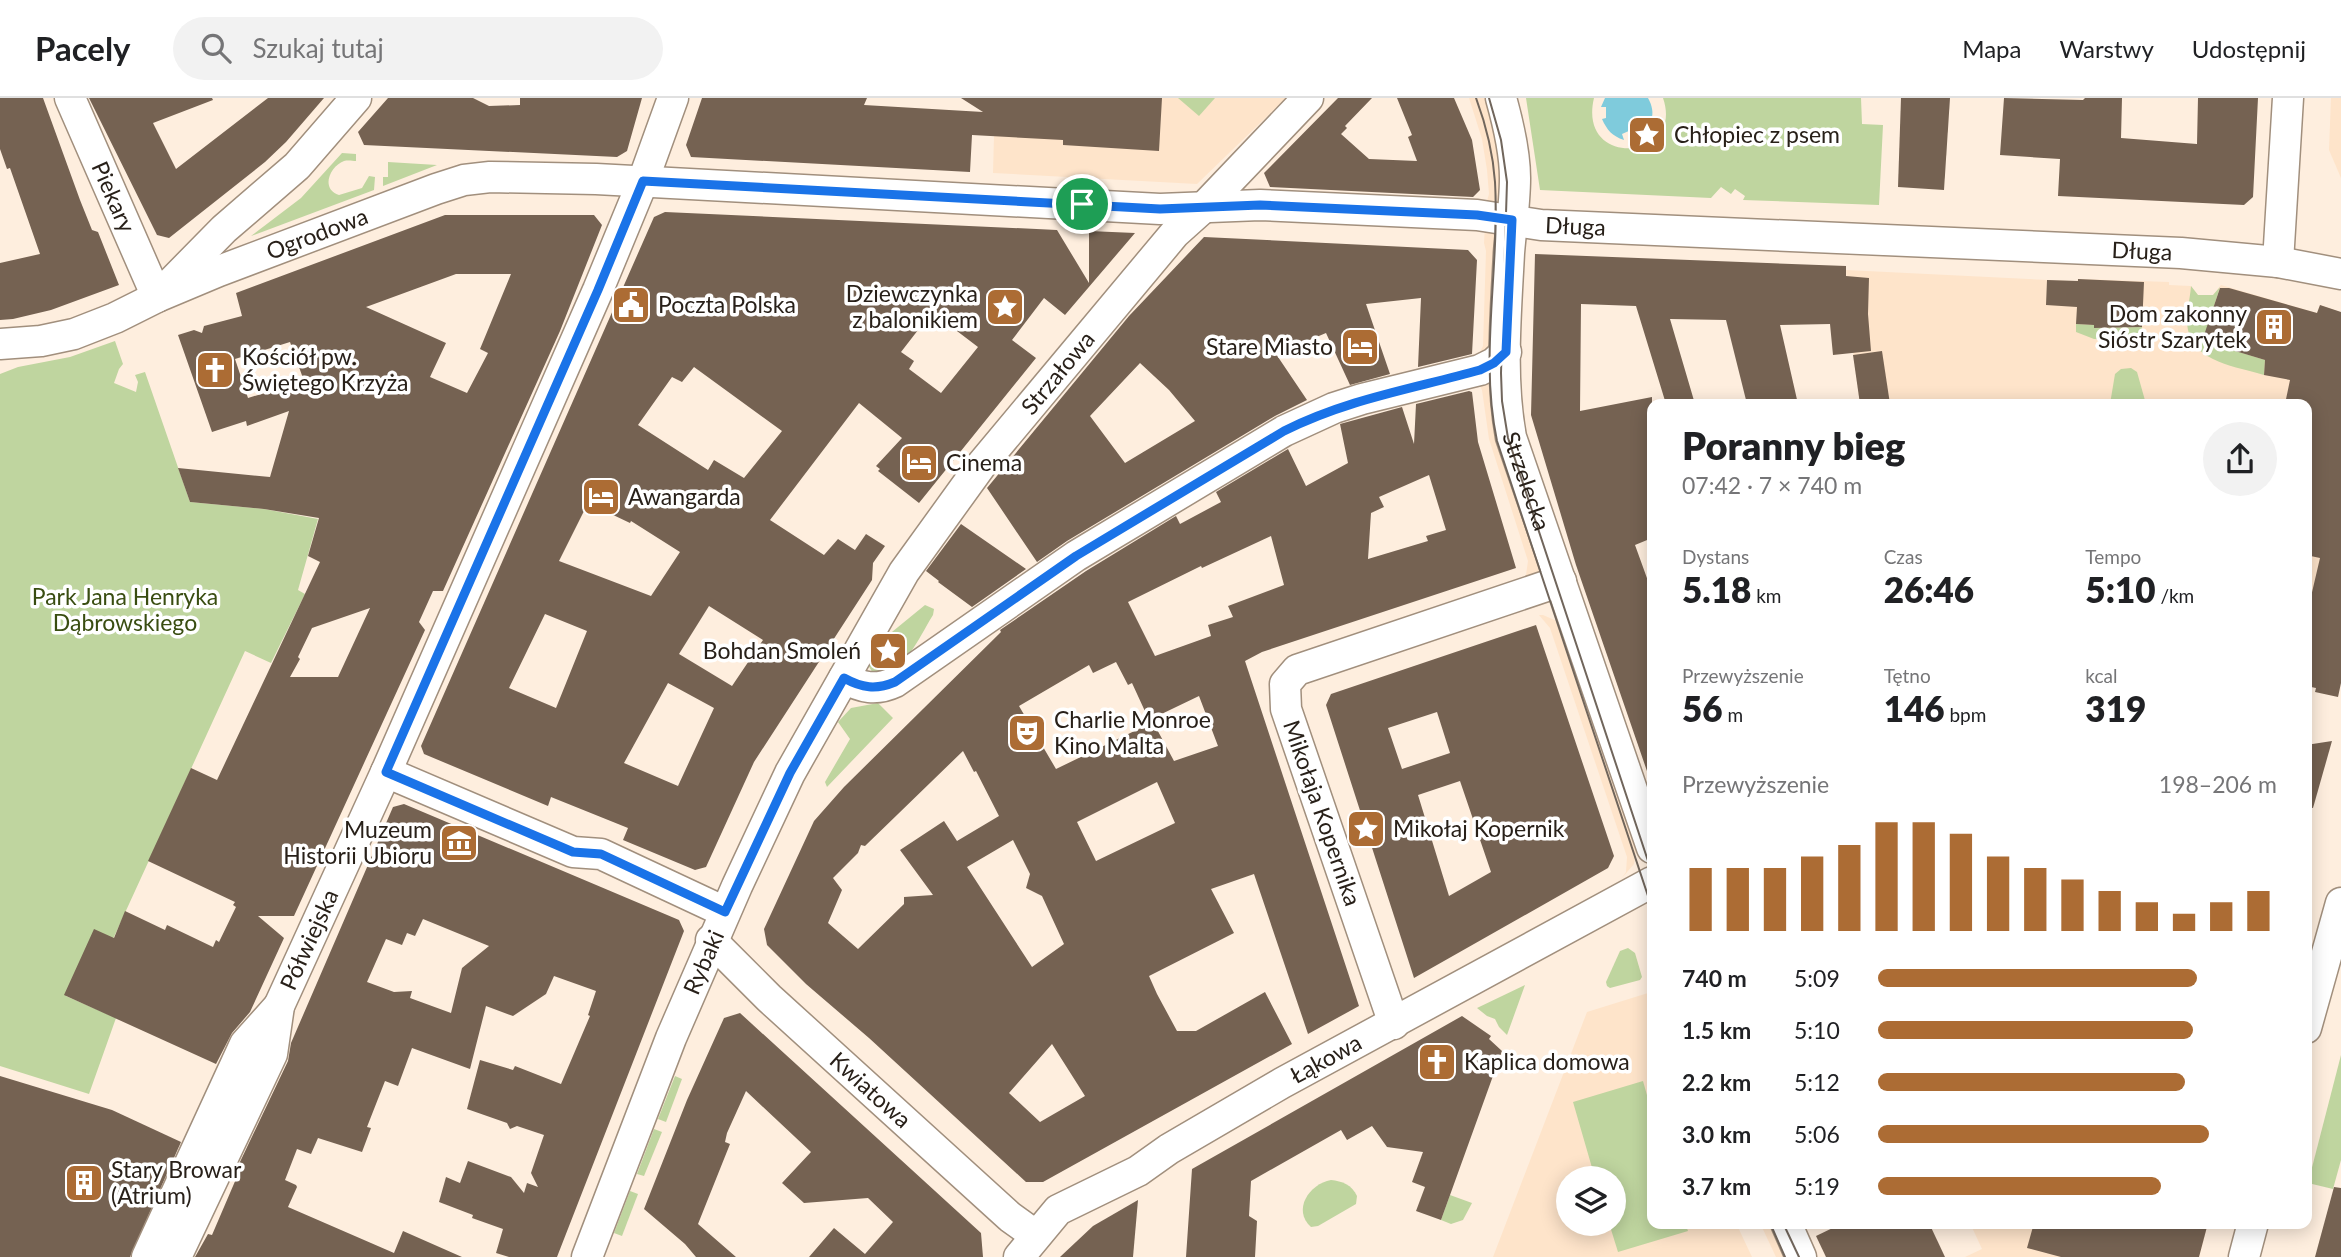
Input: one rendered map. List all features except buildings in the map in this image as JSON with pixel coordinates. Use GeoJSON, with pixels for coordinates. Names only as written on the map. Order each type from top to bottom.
{"type":"FeatureCollection","features":[{"type":"Feature","properties":{"kind":"street","name":"Piekary"},"geometry":{"type":"LineString","coordinates":[[70,98],[157,297]]}},
{"type":"Feature","properties":{"kind":"street"},"geometry":{"type":"LineString","coordinates":[[157,297],[224,229],[297,166],[356,98]]}},
{"type":"Feature","properties":{"kind":"street","name":"Półwiejska"},"geometry":{"type":"LineString","coordinates":[[176,1257],[272,1054],[279,1006],[386,772],[468,559],[554,417],[598,290],[643,181],[673,98]]}},
{"type":"Feature","properties":{"kind":"street","name":"Strzałowa"},"geometry":{"type":"LineString","coordinates":[[844,678],[904,572],[982,464],[1175,233],[1204,207],[1308,98]]}},
{"type":"Feature","properties":{"kind":"street","name":"Strzelecka"},"geometry":{"type":"LineString","coordinates":[[1501,98],[1515,177],[1506,352],[1506,401],[1511,437],[1647,833]]}},
{"type":"Feature","properties":{"kind":"street"},"geometry":{"type":"LineString","coordinates":[[2278,262],[2288,98]]}},
{"type":"Feature","properties":{"kind":"street","name":"Ogrodowa"},"geometry":{"type":"LineString","coordinates":[[0,344],[41,341],[74,334],[219,271],[464,180],[491,177],[643,181]]}},
{"type":"Feature","properties":{"kind":"street","name":"Długa"},"geometry":{"type":"LineString","coordinates":[[643,181],[1160,209],[1260,205],[1477,215],[1554,225],[2172,253],[2278,262],[2341,274]]}},
{"type":"Feature","properties":{"kind":"street"},"geometry":{"type":"LineString","coordinates":[[844,678],[866,688],[878,688],[895,682],[1076,556],[1309,418],[1362,399],[1480,370],[1494,363],[1506,352]]}},
{"type":"Feature","properties":{"kind":"street","name":"Mikołaja Kopernika"},"geometry":{"type":"LineString","coordinates":[[1394,1024],[1286,709],[1285,684],[1297,670],[1561,581]]}},
{"type":"Feature","properties":{"kind":"street","name":"Rybaki"},"geometry":{"type":"LineString","coordinates":[[587,1257],[671,1038],[712,940],[790,773],[844,678]]}},
{"type":"Feature","properties":{"kind":"street"},"geometry":{"type":"LineString","coordinates":[[386,772],[573,852],[601,854],[725,912]]}},
{"type":"Feature","properties":{"kind":"street","name":"Łąkowa"},"geometry":{"type":"LineString","coordinates":[[1027,1246],[1058,1210],[1138,1171],[1169,1149],[1282,1083],[1647,884]]}},
{"type":"Feature","properties":{"kind":"street"},"geometry":{"type":"LineString","coordinates":[[2312,1007],[2341,903]]}},
{"type":"Feature","properties":{"kind":"street","name":"Kwiatowa"},"geometry":{"type":"LineString","coordinates":[[712,940],[778,1007],[1010,1217],[1027,1246]]}},
{"type":"Feature","properties":{"kind":"street","name":"Półwiejska"},"geometry":{"type":"LineString","coordinates":[[147,1257],[245,1044],[279,1006]]}},
{"type":"Feature","properties":{"kind":"street"},"geometry":{"type":"LineString","coordinates":[[1789,1229],[1801,1257]]}},
{"type":"Feature","properties":{"kind":"street"},"geometry":{"type":"LineString","coordinates":[[2244,1257],[2251,1229]]}},
{"type":"Feature","properties":{"kind":"shaded area"},"geometry":{"type":"Polygon","coordinates":[[[995,98],[1286,98],[1197,184],[993,173],[995,98]]]}},
{"type":"Feature","properties":{"kind":"shaded area"},"geometry":{"type":"Polygon","coordinates":[[[1469,98],[1492,98],[1500,138],[1501,210],[1486,204],[1489,194],[1487,170],[1482,139],[1469,98]]]}},
{"type":"Feature","properties":{"kind":"shaded area"},"geometry":{"type":"Polygon","coordinates":[[[2331,98],[2341,98],[2341,178],[2329,150],[2331,98]]]}},
{"type":"Feature","properties":{"kind":"shaded area"},"geometry":{"type":"Polygon","coordinates":[[[1485,225],[1497,233],[1493,345],[1478,356],[1483,346],[1485,225]]]}},
{"type":"Feature","properties":{"kind":"shaded area"},"geometry":{"type":"Polygon","coordinates":[[[1846,270],[2047,280],[2169,282],[2169,285],[2191,286],[2198,295],[2213,295],[2221,285],[2317,313],[2320,305],[2338,311],[2341,670],[2312,662],[2312,399],[1859,399],[1846,270]]]}},
{"type":"Feature","properties":{"kind":"shaded area"},"geometry":{"type":"Polygon","coordinates":[[[1496,370],[1542,569],[1540,574],[1521,580],[1526,575],[1528,561],[1489,439],[1479,384],[1496,370]]]}},
{"type":"Feature","properties":{"kind":"shaded area"},"geometry":{"type":"Polygon","coordinates":[[[1539,615],[1559,622],[1637,846],[1634,864],[1621,879],[1626,872],[1627,857],[1550,628],[1539,615]]]}},
{"type":"Feature","properties":{"kind":"shaded area"},"geometry":{"type":"Polygon","coordinates":[[[1647,993],[1647,1229],[1739,1229],[1752,1257],[1493,1257],[1587,1012],[1647,993]]]}},
{"type":"Feature","properties":{"kind":"shaded area"},"geometry":{"type":"Polygon","coordinates":[[[1763,1229],[1778,1229],[1790,1257],[1776,1257],[1763,1229]]]}},
{"type":"Feature","properties":{"kind":"shaded area"},"geometry":{"type":"Polygon","coordinates":[[[1973,1229],[2206,1229],[2199,1257],[1965,1257],[1982,1249],[1973,1229]]]}},
{"type":"Feature","properties":{"kind":"green space"},"geometry":{"type":"Polygon","coordinates":[[[1178,98],[1215,98],[1199,116],[1178,98]]]}},
{"type":"Feature","properties":{"kind":"green space"},"geometry":{"type":"Polygon","coordinates":[[[1526,98],[1594,98],[1593,121],[1601,137],[1614,146],[1630,148],[1646,144],[1659,135],[1666,119],[1663,98],[1861,98],[1862,124],[1883,125],[1879,205],[1743,200],[1745,196],[1735,189],[1731,194],[1721,187],[1711,198],[1540,190],[1526,98]]]}},
{"type":"Feature","properties":{"kind":"green space"},"geometry":{"type":"Polygon","coordinates":[[[342,153],[356,154],[356,161],[344,161],[331,172],[329,183],[333,192],[339,195],[362,188],[369,176],[375,177],[374,190],[251,236],[301,198],[342,153]]]}},
{"type":"Feature","properties":{"kind":"green space"},"geometry":{"type":"Polygon","coordinates":[[[388,162],[437,165],[383,186],[383,177],[388,177],[388,162]]]}},
{"type":"Feature","properties":{"kind":"green space"},"geometry":{"type":"Polygon","coordinates":[[[2191,286],[2198,295],[2213,295],[2220,287],[2203,341],[2265,360],[2264,375],[2218,362],[2192,341],[2187,325],[2191,286]]]}},
{"type":"Feature","properties":{"kind":"green space"},"geometry":{"type":"Polygon","coordinates":[[[2076,324],[2094,325],[2095,328],[2142,327],[2141,341],[2094,339],[2076,332],[2076,324]]]}},
{"type":"Feature","properties":{"kind":"green space","name":"Park Jana Henryka Dąbrowskiego"},"geometry":{"type":"Polygon","coordinates":[[[115,341],[123,364],[114,383],[136,392],[138,382],[135,375],[145,372],[190,502],[264,509],[318,519],[298,590],[305,594],[271,663],[245,651],[113,939],[66,996],[116,1018],[89,1094],[0,1066],[0,374],[18,367],[70,357],[115,341]]]}},
{"type":"Feature","properties":{"kind":"green space"},"geometry":{"type":"Polygon","coordinates":[[[2131,368],[2137,372],[2145,399],[2111,399],[2115,374],[2121,369],[2131,368]]]}},
{"type":"Feature","properties":{"kind":"green space"},"geometry":{"type":"Polygon","coordinates":[[[925,605],[934,609],[933,615],[910,653],[895,668],[874,675],[868,665],[876,645],[925,605]]]}},
{"type":"Feature","properties":{"kind":"green space"},"geometry":{"type":"Polygon","coordinates":[[[878,703],[893,718],[827,787],[825,782],[850,739],[838,722],[851,708],[878,703]]]}},
{"type":"Feature","properties":{"kind":"green space"},"geometry":{"type":"Polygon","coordinates":[[[1628,948],[1635,953],[1642,977],[1640,980],[1610,988],[1606,982],[1620,951],[1628,948]]]}},
{"type":"Feature","properties":{"kind":"green space"},"geometry":{"type":"Polygon","coordinates":[[[1525,985],[1507,1035],[1495,1019],[1477,1008],[1525,985]]]}},
{"type":"Feature","properties":{"kind":"green space"},"geometry":{"type":"Polygon","coordinates":[[[2341,1055],[2341,1160],[2333,1189],[2312,1184],[2312,1167],[2341,1055]]]}},
{"type":"Feature","properties":{"kind":"green space"},"geometry":{"type":"Polygon","coordinates":[[[675,1076],[682,1079],[666,1122],[658,1119],[675,1076]]]}},
{"type":"Feature","properties":{"kind":"green space"},"geometry":{"type":"Polygon","coordinates":[[[1643,1081],[1647,1095],[1647,1229],[1688,1231],[1618,1252],[1613,1236],[1626,1236],[1626,1166],[1592,1166],[1573,1102],[1643,1081]]]}},
{"type":"Feature","properties":{"kind":"green space"},"geometry":{"type":"Polygon","coordinates":[[[654,1129],[662,1132],[644,1176],[637,1174],[654,1129]]]}},
{"type":"Feature","properties":{"kind":"green space"},"geometry":{"type":"Polygon","coordinates":[[[1331,1180],[1349,1186],[1357,1196],[1356,1204],[1318,1226],[1311,1227],[1303,1213],[1303,1206],[1310,1192],[1323,1182],[1331,1180]]]}},
{"type":"Feature","properties":{"kind":"green space"},"geometry":{"type":"Polygon","coordinates":[[[630,1191],[638,1194],[622,1236],[614,1233],[630,1191]]]}},
{"type":"Feature","properties":{"kind":"green space"},"geometry":{"type":"Polygon","coordinates":[[[1450,1195],[1472,1203],[1463,1220],[1451,1224],[1441,1220],[1450,1195]]]}},
{"type":"Feature","properties":{"kind":"water"},"geometry":{"type":"Polygon","coordinates":[[[1605,98],[1648,98],[1652,109],[1649,124],[1636,135],[1631,130],[1622,134],[1624,140],[1616,137],[1602,119],[1606,118],[1606,107],[1601,107],[1605,98]]]}},
{"type":"Feature","properties":{"kind":"tram line"},"geometry":{"type":"LineString","coordinates":[[1476,98],[1489,139],[1495,182],[1490,377],[1497,441],[1647,893]]}},
{"type":"Feature","properties":{"kind":"tram line"},"geometry":{"type":"LineString","coordinates":[[1489,98],[1501,140],[1507,182],[1501,373],[1508,438],[1647,858]]}},
{"type":"Feature","properties":{"kind":"tram line"},"geometry":{"type":"LineString","coordinates":[[1773,1229],[1785,1257]]}},
{"type":"Feature","properties":{"kind":"tram line"},"geometry":{"type":"LineString","coordinates":[[1786,1229],[1799,1257]]}},
{"type":"Feature","properties":{"kind":"place","name":"Chłopiec z psem"},"geometry":{"type":"Point","coordinates":[1647,135]}},
{"type":"Feature","properties":{"kind":"place","name":"Poczta Polska"},"geometry":{"type":"Point","coordinates":[631,305]}},
{"type":"Feature","properties":{"kind":"place","name":"Dziewczynka z balonikiem"},"geometry":{"type":"Point","coordinates":[1005,307]}},
{"type":"Feature","properties":{"kind":"place","name":"Dom zakonny Sióstr Szarytek"},"geometry":{"type":"Point","coordinates":[2274,327]}},
{"type":"Feature","properties":{"kind":"place","name":"Stare Miasto"},"geometry":{"type":"Point","coordinates":[1360,347]}},
{"type":"Feature","properties":{"kind":"place","name":"Kościół pw. Świętego Krzyża"},"geometry":{"type":"Point","coordinates":[215,370]}},
{"type":"Feature","properties":{"kind":"place","name":"Cinema"},"geometry":{"type":"Point","coordinates":[919,463]}},
{"type":"Feature","properties":{"kind":"place","name":"Awangarda"},"geometry":{"type":"Point","coordinates":[601,497]}},
{"type":"Feature","properties":{"kind":"place","name":"Bohdan Smoleń"},"geometry":{"type":"Point","coordinates":[888,651]}},
{"type":"Feature","properties":{"kind":"place","name":"Charlie Monroe Kino Malta"},"geometry":{"type":"Point","coordinates":[1027,733]}},
{"type":"Feature","properties":{"kind":"place","name":"Mikołaj Kopernik"},"geometry":{"type":"Point","coordinates":[1366,829]}},
{"type":"Feature","properties":{"kind":"place","name":"Muzeum Historii Ubioru"},"geometry":{"type":"Point","coordinates":[459,843]}},
{"type":"Feature","properties":{"kind":"place","name":"Kaplica domowa"},"geometry":{"type":"Point","coordinates":[1437,1062]}},
{"type":"Feature","properties":{"kind":"place","name":"Stary Browar (Atrium)"},"geometry":{"type":"Point","coordinates":[84,1183]}},
{"type":"Feature","properties":{"kind":"route"},"geometry":{"type":"LineString","coordinates":[[643,181],[1082,204],[1160,209],[1260,205],[1477,215],[1512,220],[1506,352],[1494,363],[1480,370],[1362,399],[1309,418],[1076,556],[895,682],[878,688],[866,688],[844,678],[790,773],[725,912],[601,854],[573,852],[386,772],[598,290],[643,181]]}}]}
